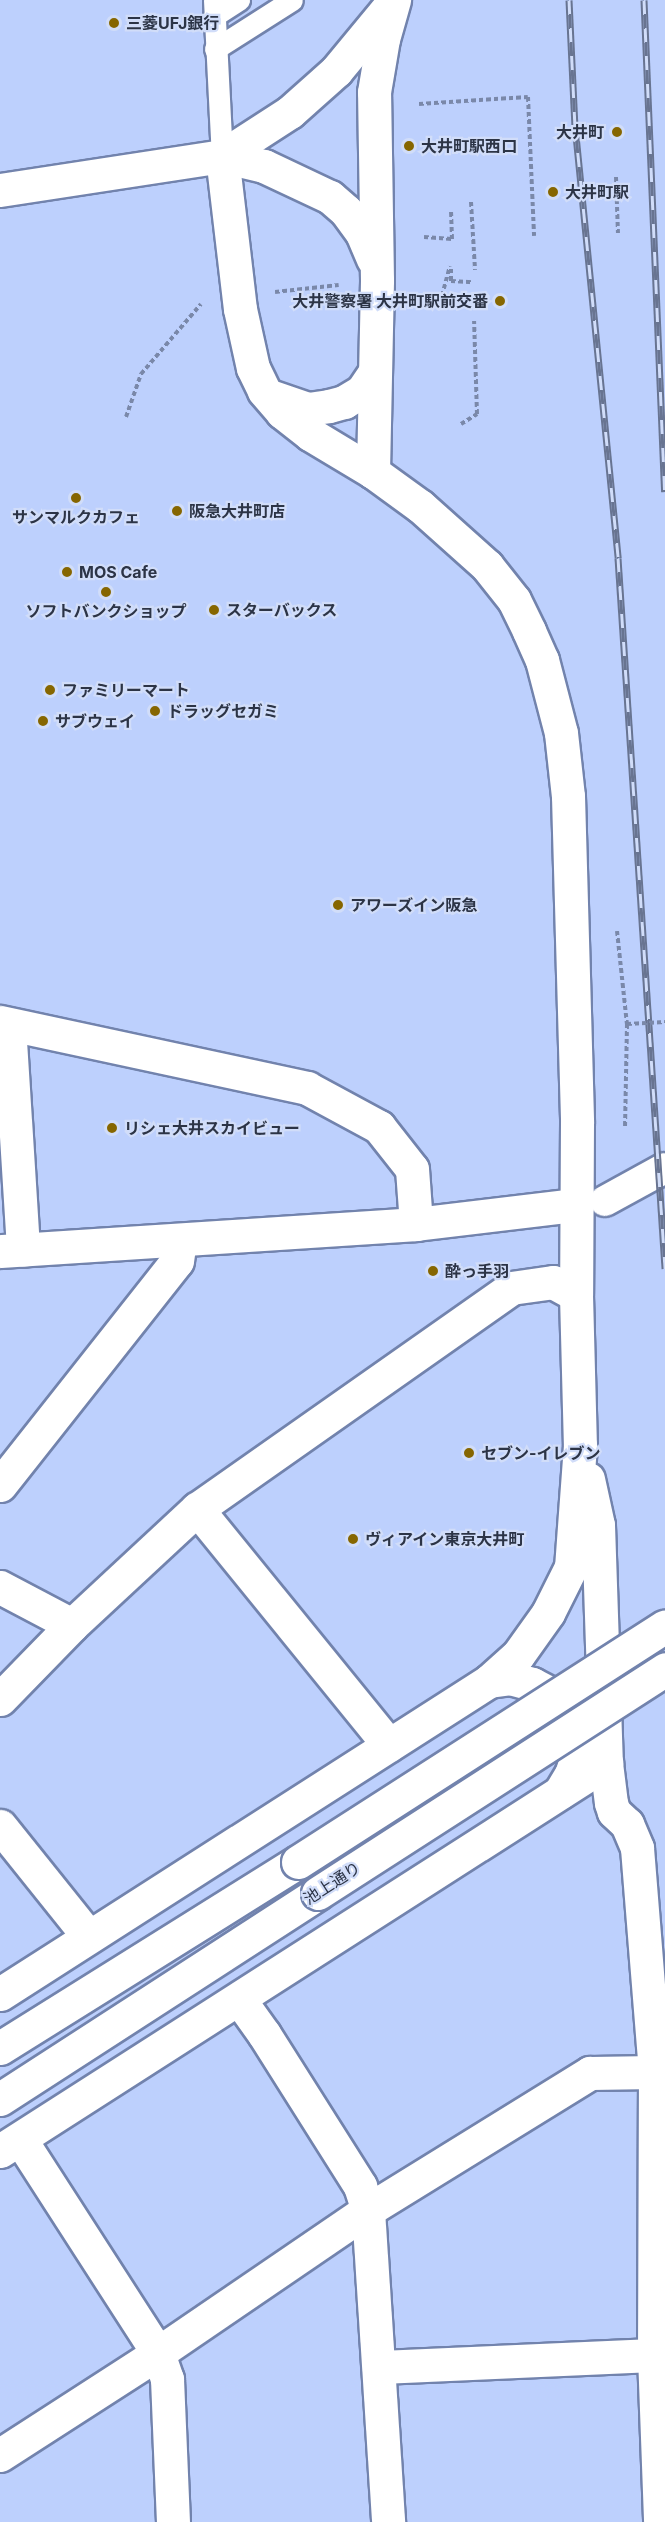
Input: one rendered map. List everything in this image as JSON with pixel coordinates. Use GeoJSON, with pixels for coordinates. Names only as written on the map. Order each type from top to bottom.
{"type":"FeatureCollection","features":[{"type":"Feature","properties":{"kind":"street"},"geometry":{"type":"LineString","coordinates":[[222,156],[290,112],[336,71],[361,39],[385,0]]}},
{"type":"Feature","properties":{"kind":"street"},"geometry":{"type":"LineString","coordinates":[[373,472],[376,266],[374,92],[385,0]]}},
{"type":"Feature","properties":{"kind":"street"},"geometry":{"type":"LineString","coordinates":[[0,1994],[489,1681],[518,1655],[548,1613],[571,1567],[580,1445],[576,1295],[590,1203],[577,1123],[568,796],[561,733],[542,660],[514,600],[487,566],[436,519],[373,472],[310,434],[282,412],[264,391],[253,368],[241,318],[222,156]]}},
{"type":"Feature","properties":{"kind":"street"},"geometry":{"type":"LineString","coordinates":[[0,190],[222,156],[264,166],[330,197],[346,211],[362,233],[376,266]]}},
{"type":"Feature","properties":{"kind":"street"},"geometry":{"type":"LineString","coordinates":[[264,391],[294,406],[308,409],[329,406],[344,402],[362,391],[375,372]]}},
{"type":"Feature","properties":{"kind":"street"},"geometry":{"type":"LineString","coordinates":[[416,1224],[412,1169],[380,1127],[307,1088],[4,1023],[11,1251],[416,1224],[590,1203],[665,1168]]}},
{"type":"Feature","properties":{"kind":"street"},"geometry":{"type":"LineString","coordinates":[[0,1485],[177,1261],[180,1240]]}},
{"type":"Feature","properties":{"kind":"street"},"geometry":{"type":"LineString","coordinates":[[0,1699],[72,1624],[197,1509],[511,1288],[553,1282],[576,1295]]}},
{"type":"Feature","properties":{"kind":"street"},"geometry":{"type":"LineString","coordinates":[[580,1445],[598,1525],[606,1762],[614,1812],[627,1824],[637,1848],[655,2072],[654,2355],[660,2522]]}},
{"type":"Feature","properties":{"kind":"street"},"geometry":{"type":"LineString","coordinates":[[197,1509],[389,1745]]}},
{"type":"Feature","properties":{"kind":"street"},"geometry":{"type":"LineString","coordinates":[[0,1587],[72,1624]]}},
{"type":"Feature","properties":{"kind":"street"},"geometry":{"type":"LineString","coordinates":[[0,2048],[298,1862],[665,1626]]}},
{"type":"Feature","properties":{"kind":"street","name":"池上通り"},"geometry":{"type":"LineString","coordinates":[[0,2098],[665,1669]]}},
{"type":"Feature","properties":{"kind":"street"},"geometry":{"type":"LineString","coordinates":[[489,1681],[510,1678],[532,1684],[550,1693],[567,1713],[574,1734],[577,1756],[572,1774],[560,1792]]}},
{"type":"Feature","properties":{"kind":"street"},"geometry":{"type":"LineString","coordinates":[[173,2522],[167,2379],[158,2353],[10,2145],[606,1762]]}},
{"type":"Feature","properties":{"kind":"street"},"geometry":{"type":"LineString","coordinates":[[0,1826],[88,1936]]}},
{"type":"Feature","properties":{"kind":"street"},"geometry":{"type":"LineString","coordinates":[[239,1999],[264,2034],[360,2186],[368,2210],[380,2367],[388,2522]]}},
{"type":"Feature","properties":{"kind":"street"},"geometry":{"type":"LineString","coordinates":[[0,2455],[158,2353],[368,2210],[590,2073],[655,2072]]}},
{"type":"Feature","properties":{"kind":"street"},"geometry":{"type":"LineString","coordinates":[[380,2367],[654,2355]]}},
{"type":"Feature","properties":{"kind":"lane"},"geometry":{"type":"LineString","coordinates":[[222,156],[214,8],[239,0]]}},
{"type":"Feature","properties":{"kind":"lane"},"geometry":{"type":"LineString","coordinates":[[215,49],[292,0]]}},
{"type":"Feature","properties":{"kind":"path"},"geometry":{"type":"LineString","coordinates":[[419,104],[528,97],[534,236]]}},
{"type":"Feature","properties":{"kind":"path"},"geometry":{"type":"LineString","coordinates":[[616,177],[618,233]]}},
{"type":"Feature","properties":{"kind":"path"},"geometry":{"type":"LineString","coordinates":[[471,201],[474,270]]}},
{"type":"Feature","properties":{"kind":"path"},"geometry":{"type":"LineString","coordinates":[[424,237],[452,239],[451,211]]}},
{"type":"Feature","properties":{"kind":"path"},"geometry":{"type":"LineString","coordinates":[[440,303],[450,266],[451,281],[473,282]]}},
{"type":"Feature","properties":{"kind":"path"},"geometry":{"type":"LineString","coordinates":[[270,293],[345,284]]}},
{"type":"Feature","properties":{"kind":"path"},"geometry":{"type":"LineString","coordinates":[[126,417],[141,374],[204,301]]}},
{"type":"Feature","properties":{"kind":"path"},"geometry":{"type":"LineString","coordinates":[[461,424],[477,414],[474,321]]}},
{"type":"Feature","properties":{"kind":"path"},"geometry":{"type":"LineString","coordinates":[[617,932],[627,1024],[625,1126]]}},
{"type":"Feature","properties":{"kind":"path"},"geometry":{"type":"LineString","coordinates":[[627,1024],[665,1022]]}},
{"type":"Feature","properties":{"kind":"railway"},"geometry":{"type":"LineString","coordinates":[[569,0],[575,125],[618,558],[665,1268]]}},
{"type":"Feature","properties":{"kind":"railway"},"geometry":{"type":"LineString","coordinates":[[644,0],[665,492]]}},
{"type":"Feature","properties":{"kind":"place","name":"三菱UFJ銀行"},"geometry":{"type":"Point","coordinates":[114,23]}},
{"type":"Feature","properties":{"kind":"place","name":"大井町"},"geometry":{"type":"Point","coordinates":[617,132]}},
{"type":"Feature","properties":{"kind":"place","name":"大井町駅西口"},"geometry":{"type":"Point","coordinates":[409,146]}},
{"type":"Feature","properties":{"kind":"place","name":"大井町駅"},"geometry":{"type":"Point","coordinates":[553,192]}},
{"type":"Feature","properties":{"kind":"place","name":"大井警察署 大井町駅前交番"},"geometry":{"type":"Point","coordinates":[500,301]}},
{"type":"Feature","properties":{"kind":"place","name":"サンマルクカフェ"},"geometry":{"type":"Point","coordinates":[76,498]}},
{"type":"Feature","properties":{"kind":"place","name":"阪急大井町店"},"geometry":{"type":"Point","coordinates":[177,511]}},
{"type":"Feature","properties":{"kind":"place","name":"MOS Cafe"},"geometry":{"type":"Point","coordinates":[67,572]}},
{"type":"Feature","properties":{"kind":"place","name":"ソフトバンクショップ"},"geometry":{"type":"Point","coordinates":[106,592]}},
{"type":"Feature","properties":{"kind":"place","name":"スターバックス"},"geometry":{"type":"Point","coordinates":[214,610]}},
{"type":"Feature","properties":{"kind":"place","name":"ファミリーマート"},"geometry":{"type":"Point","coordinates":[50,690]}},
{"type":"Feature","properties":{"kind":"place","name":"ドラッグセガミ"},"geometry":{"type":"Point","coordinates":[155,711]}},
{"type":"Feature","properties":{"kind":"place","name":"サブウェイ"},"geometry":{"type":"Point","coordinates":[43,721]}},
{"type":"Feature","properties":{"kind":"place","name":"アワーズイン阪急"},"geometry":{"type":"Point","coordinates":[338,905]}},
{"type":"Feature","properties":{"kind":"place","name":"リシェ大井スカイビュー"},"geometry":{"type":"Point","coordinates":[112,1128]}},
{"type":"Feature","properties":{"kind":"place","name":"酔っ手羽"},"geometry":{"type":"Point","coordinates":[433,1271]}},
{"type":"Feature","properties":{"kind":"place","name":"セブン-イレブン"},"geometry":{"type":"Point","coordinates":[469,1453]}},
{"type":"Feature","properties":{"kind":"place","name":"ヴィアイン東京大井町"},"geometry":{"type":"Point","coordinates":[353,1539]}}]}
